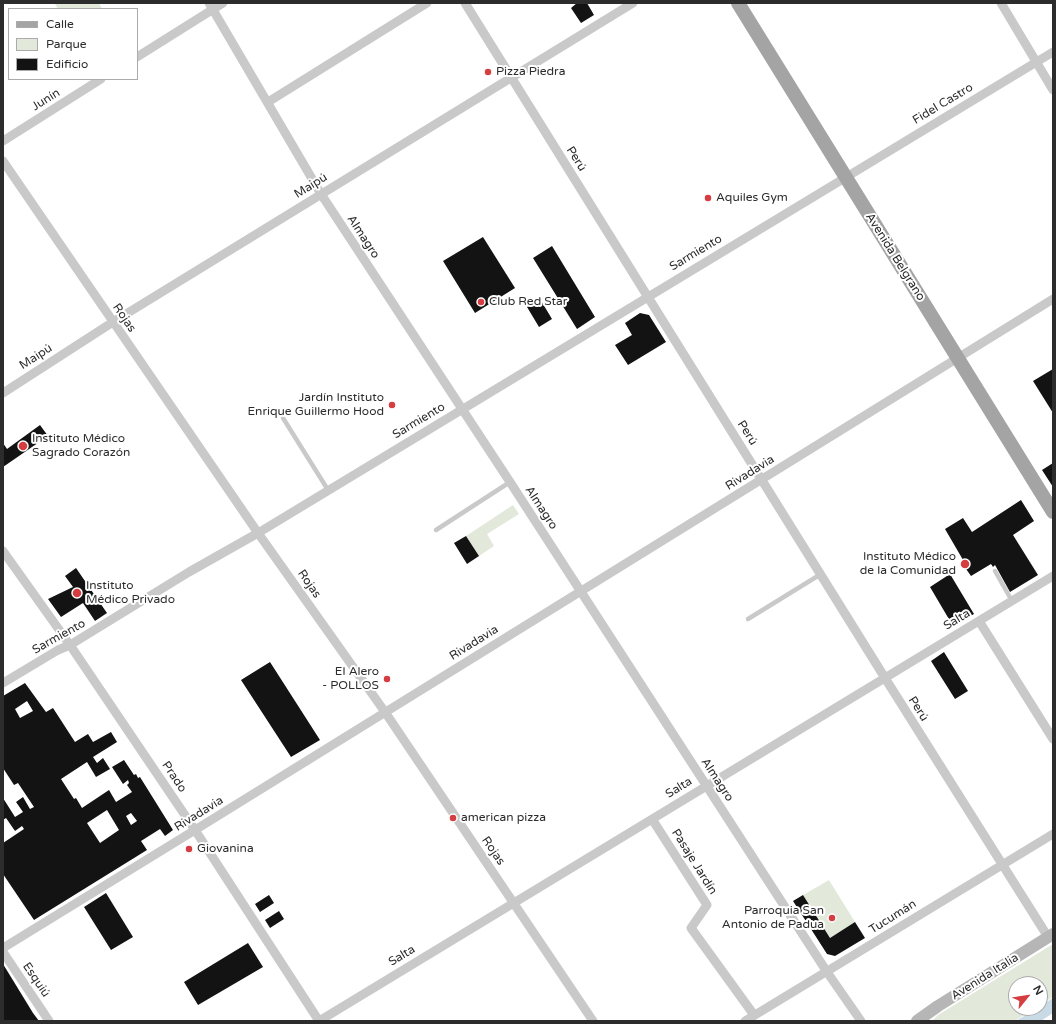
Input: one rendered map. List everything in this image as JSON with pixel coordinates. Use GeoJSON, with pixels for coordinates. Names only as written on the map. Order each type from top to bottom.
{"type":"FeatureCollection","features":[{"type":"Feature","properties":{"kind":"main road","name":"Avenida Belgrano"},"geometry":{"type":"LineString","coordinates":[[738,3],[1053,512]]}},
{"type":"Feature","properties":{"kind":"main road","name":"Avenida Italia"},"geometry":{"type":"LineString","coordinates":[[917,1021],[1050,935]]}},
{"type":"Feature","properties":{"kind":"street"},"geometry":{"type":"LineString","coordinates":[[138,56],[211,6],[223,3]]}},
{"type":"Feature","properties":{"kind":"street"},"geometry":{"type":"LineString","coordinates":[[268,102],[427,3]]}},
{"type":"Feature","properties":{"kind":"street","name":"Perú"},"geometry":{"type":"LineString","coordinates":[[465,3],[1002,865],[1050,935]]}},
{"type":"Feature","properties":{"kind":"street","name":"Maipú"},"geometry":{"type":"LineString","coordinates":[[3,393],[113,322],[633,3]]}},
{"type":"Feature","properties":{"kind":"street"},"geometry":{"type":"LineString","coordinates":[[1001,3],[1053,90]]}},
{"type":"Feature","properties":{"kind":"street","name":"Almagro"},"geometry":{"type":"LineString","coordinates":[[211,6],[321,194],[510,482],[827,972],[861,1021]]}},
{"type":"Feature","properties":{"kind":"street","name":"Fidel Castro"},"geometry":{"type":"LineString","coordinates":[[845,177],[1053,52]]}},
{"type":"Feature","properties":{"kind":"street","name":"Junín"},"geometry":{"type":"LineString","coordinates":[[3,141],[99,80]]}},
{"type":"Feature","properties":{"kind":"street","name":"Rojas"},"geometry":{"type":"LineString","coordinates":[[3,162],[258,533],[385,712],[593,1021]]}},
{"type":"Feature","properties":{"kind":"street","name":"Sarmiento"},"geometry":{"type":"LineString","coordinates":[[3,683],[58,650],[70,645],[189,572],[258,533],[845,177]]}},
{"type":"Feature","properties":{"kind":"street","name":"Rivadavia"},"geometry":{"type":"LineString","coordinates":[[3,948],[1053,299]]}},
{"type":"Feature","properties":{"kind":"street","name":"Prado"},"geometry":{"type":"LineString","coordinates":[[3,550],[70,645],[195,830],[319,1021]]}},
{"type":"Feature","properties":{"kind":"street","name":"Salta"},"geometry":{"type":"LineString","coordinates":[[319,1021],[1053,576]]}},
{"type":"Feature","properties":{"kind":"street"},"geometry":{"type":"LineString","coordinates":[[979,621],[1053,739]]}},
{"type":"Feature","properties":{"kind":"street","name":"Pasaje Jardín"},"geometry":{"type":"LineString","coordinates":[[652,819],[707,906],[690,928],[754,1016]]}},
{"type":"Feature","properties":{"kind":"street","name":"Tucumán"},"geometry":{"type":"LineString","coordinates":[[745,1021],[1053,834]]}},
{"type":"Feature","properties":{"kind":"street","name":"Esquiú"},"geometry":{"type":"LineString","coordinates":[[3,952],[49,1021]]}},
{"type":"Feature","properties":{"kind":"lane"},"geometry":{"type":"LineString","coordinates":[[284,418],[328,490]]}},
{"type":"Feature","properties":{"kind":"lane"},"geometry":{"type":"LineString","coordinates":[[436,530],[510,482]]}},
{"type":"Feature","properties":{"kind":"lane"},"geometry":{"type":"LineString","coordinates":[[995,572],[1012,601]]}},
{"type":"Feature","properties":{"kind":"lane"},"geometry":{"type":"LineString","coordinates":[[748,619],[821,574]]}},
{"type":"Feature","properties":{"kind":"green space"},"geometry":{"type":"Polygon","coordinates":[[[99,3],[102,8],[57,8],[55,4],[99,3]]]}},
{"type":"Feature","properties":{"kind":"green space"},"geometry":{"type":"Polygon","coordinates":[[[513,505],[519,514],[487,534],[494,546],[479,556],[466,536],[513,505]]]}},
{"type":"Feature","properties":{"kind":"green space"},"geometry":{"type":"Polygon","coordinates":[[[829,880],[855,922],[830,938],[803,895],[829,880]]]}},
{"type":"Feature","properties":{"kind":"green space"},"geometry":{"type":"Polygon","coordinates":[[[1053,944],[1053,997],[1048,1000],[1048,976],[1008,976],[1008,1016],[1023,1016],[1015,1021],[932,1021],[938,1015],[1053,944]]]}},
{"type":"Feature","properties":{"kind":"water"},"geometry":{"type":"Polygon","coordinates":[[[1053,998],[1053,1013],[1041,1021],[1016,1021],[1024,1016],[1048,1016],[1048,1001],[1053,998]]]}},
{"type":"Feature","properties":{"kind":"building"},"geometry":{"type":"Polygon","coordinates":[[[577,3],[587,3],[594,15],[581,23],[571,8],[577,3]]]}},
{"type":"Feature","properties":{"kind":"building","name":"Club Red Star"},"geometry":{"type":"Polygon","coordinates":[[[483,237],[515,288],[475,313],[443,261],[483,237]]]}},
{"type":"Feature","properties":{"kind":"building"},"geometry":{"type":"Polygon","coordinates":[[[552,246],[595,317],[577,329],[533,258],[552,246]]]}},
{"type":"Feature","properties":{"kind":"building"},"geometry":{"type":"Polygon","coordinates":[[[540,299],[552,319],[539,327],[527,307],[540,299]]]}},
{"type":"Feature","properties":{"kind":"building"},"geometry":{"type":"Polygon","coordinates":[[[640,313],[649,315],[666,342],[628,365],[615,345],[632,335],[625,323],[640,313]]]}},
{"type":"Feature","properties":{"kind":"building"},"geometry":{"type":"Polygon","coordinates":[[[1053,369],[1053,413],[1033,381],[1053,369]]]}},
{"type":"Feature","properties":{"kind":"building","name":"Instituto Médico Sagrado Corazón"},"geometry":{"type":"Polygon","coordinates":[[[40,425],[48,436],[3,467],[3,443],[7,449],[40,425]]]}},
{"type":"Feature","properties":{"kind":"building"},"geometry":{"type":"Polygon","coordinates":[[[1053,463],[1053,487],[1042,470],[1053,463]]]}},
{"type":"Feature","properties":{"kind":"building"},"geometry":{"type":"Polygon","coordinates":[[[1021,500],[1034,521],[1013,535],[1038,575],[1010,592],[995,565],[993,567],[991,564],[971,576],[964,566],[966,565],[945,529],[963,518],[972,532],[1021,500]]]}},
{"type":"Feature","properties":{"kind":"building"},"geometry":{"type":"Polygon","coordinates":[[[466,536],[479,556],[467,564],[454,543],[466,536]]]}},
{"type":"Feature","properties":{"kind":"building","name":"Instituto Médico Privado"},"geometry":{"type":"Polygon","coordinates":[[[76,568],[107,613],[95,621],[83,603],[61,617],[48,599],[73,587],[65,576],[76,568]]]}},
{"type":"Feature","properties":{"kind":"building"},"geometry":{"type":"Polygon","coordinates":[[[950,574],[974,614],[953,626],[930,587],[950,574]]]}},
{"type":"Feature","properties":{"kind":"building"},"geometry":{"type":"Polygon","coordinates":[[[944,652],[968,691],[955,699],[931,661],[944,652]]]}},
{"type":"Feature","properties":{"kind":"building"},"geometry":{"type":"Polygon","coordinates":[[[270,662],[320,740],[291,757],[241,680],[270,662]]]}},
{"type":"Feature","properties":{"kind":"building"},"geometry":{"type":"Polygon","coordinates":[[[25,683],[46,712],[53,708],[75,742],[88,734],[93,742],[111,732],[117,742],[93,757],[97,763],[103,758],[110,769],[96,777],[87,762],[61,779],[74,799],[76,798],[82,808],[109,790],[116,802],[132,792],[127,785],[129,783],[128,780],[123,784],[112,767],[124,760],[134,775],[136,774],[138,778],[140,777],[173,830],[165,836],[160,829],[141,841],[147,850],[34,920],[3,874],[3,843],[24,829],[22,826],[15,831],[6,818],[3,820],[3,798],[15,817],[23,812],[16,802],[23,797],[30,809],[34,807],[18,783],[14,785],[3,768],[3,696],[25,683]],[[27,701],[15,709],[20,718],[33,711],[27,701]],[[107,810],[87,823],[100,843],[119,830],[107,810]],[[131,813],[126,816],[131,825],[137,821],[131,813]]]}},
{"type":"Feature","properties":{"kind":"building"},"geometry":{"type":"Polygon","coordinates":[[[106,893],[133,937],[111,950],[84,907],[106,893]]]}},
{"type":"Feature","properties":{"kind":"building"},"geometry":{"type":"Polygon","coordinates":[[[269,895],[274,903],[260,912],[255,904],[269,895]]]}},
{"type":"Feature","properties":{"kind":"building"},"geometry":{"type":"Polygon","coordinates":[[[803,895],[830,938],[855,922],[865,938],[835,956],[827,954],[793,901],[803,895]]]}},
{"type":"Feature","properties":{"kind":"building"},"geometry":{"type":"Polygon","coordinates":[[[279,911],[284,919],[270,928],[265,920],[279,911]]]}},
{"type":"Feature","properties":{"kind":"building"},"geometry":{"type":"Polygon","coordinates":[[[248,943],[263,967],[198,1005],[184,982],[248,943]]]}},
{"type":"Feature","properties":{"kind":"building"},"geometry":{"type":"Polygon","coordinates":[[[3,964],[33,1013],[39,1021],[3,1021],[3,964]]]}},
{"type":"Feature","properties":{"kind":"place","name":"Pizza Piedra"},"geometry":{"type":"Point","coordinates":[488,72]}},
{"type":"Feature","properties":{"kind":"place","name":"Aquiles Gym"},"geometry":{"type":"Point","coordinates":[708,198]}},
{"type":"Feature","properties":{"kind":"place","name":"Club Red Star"},"geometry":{"type":"Point","coordinates":[481,302]}},
{"type":"Feature","properties":{"kind":"place","name":"Jardín Instituto Enrique Guillermo Hood"},"geometry":{"type":"Point","coordinates":[392,405]}},
{"type":"Feature","properties":{"kind":"place","name":"Instituto Médico Sagrado Corazón"},"geometry":{"type":"Point","coordinates":[23,446]}},
{"type":"Feature","properties":{"kind":"place","name":"Instituto Médico de la Comunidad"},"geometry":{"type":"Point","coordinates":[965,564]}},
{"type":"Feature","properties":{"kind":"place","name":"Instituto Médico Privado"},"geometry":{"type":"Point","coordinates":[77,593]}},
{"type":"Feature","properties":{"kind":"place","name":"El Alero - POLLOS"},"geometry":{"type":"Point","coordinates":[387,679]}},
{"type":"Feature","properties":{"kind":"place","name":"american pizza"},"geometry":{"type":"Point","coordinates":[453,818]}},
{"type":"Feature","properties":{"kind":"place","name":"Giovanina"},"geometry":{"type":"Point","coordinates":[189,849]}},
{"type":"Feature","properties":{"kind":"place","name":"Parroquia San Antonio de Padua"},"geometry":{"type":"Point","coordinates":[832,918]}}]}
